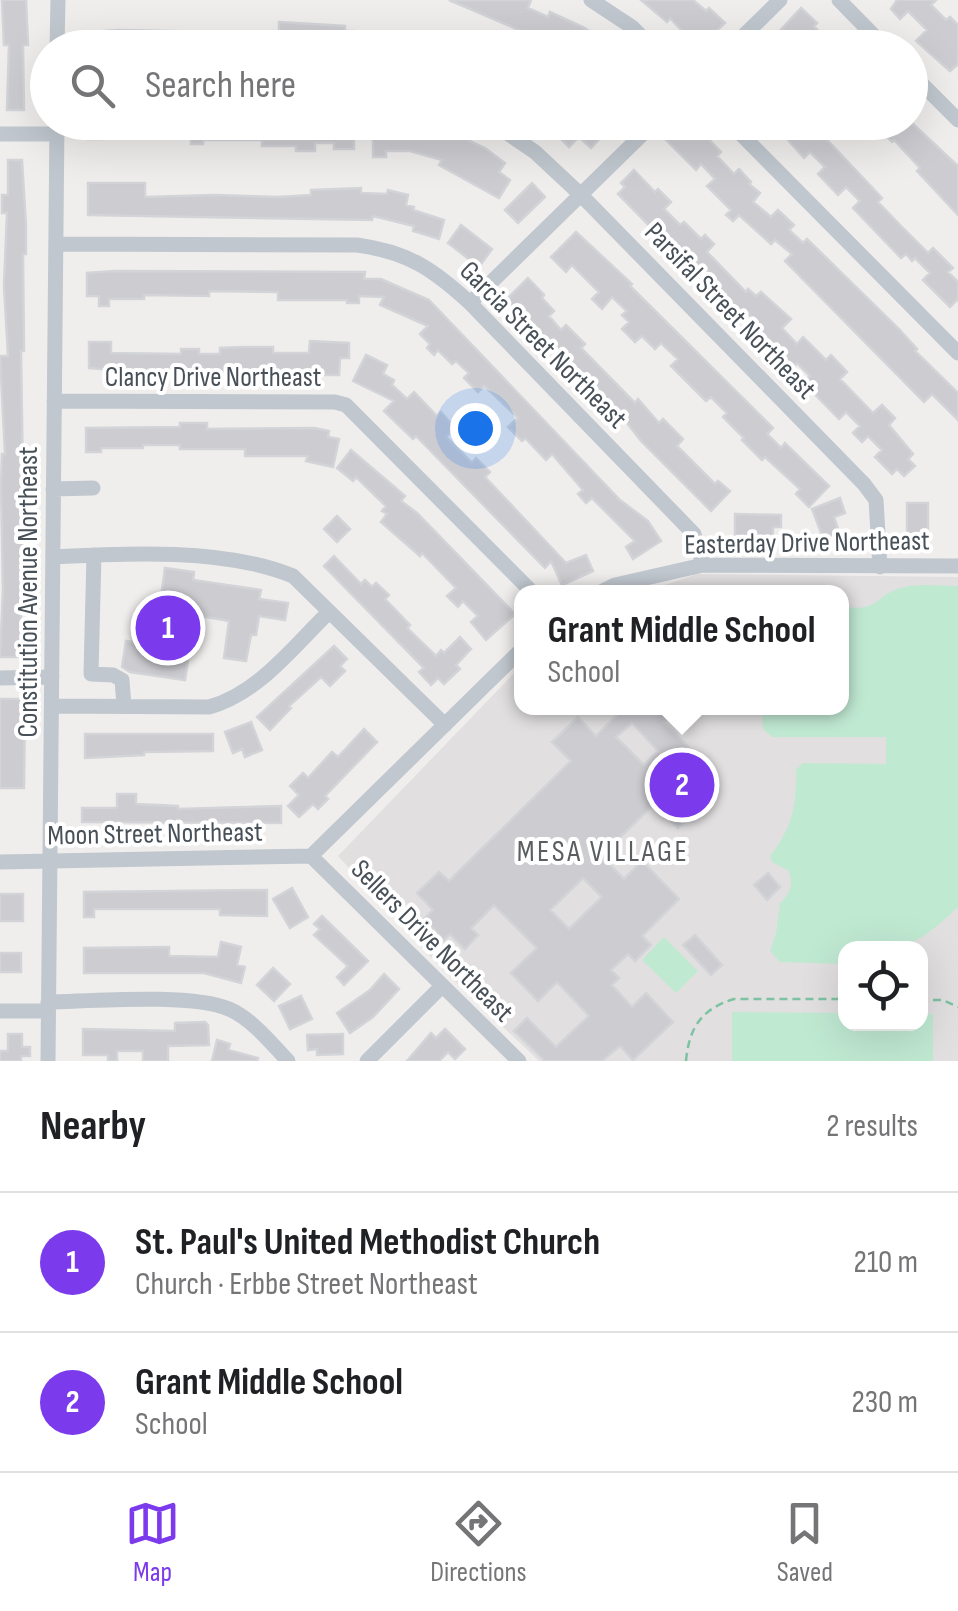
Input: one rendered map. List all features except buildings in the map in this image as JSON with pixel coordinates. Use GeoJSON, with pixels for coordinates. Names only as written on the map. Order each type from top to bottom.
{"type":"FeatureCollection","features":[{"type":"Feature","properties":{"kind":"street"},"geometry":{"type":"LineString","coordinates":[[57,30],[58,0]]}},
{"type":"Feature","properties":{"kind":"street"},"geometry":{"type":"LineString","coordinates":[[591,0],[636,30]]}},
{"type":"Feature","properties":{"kind":"street"},"geometry":{"type":"LineString","coordinates":[[749,30],[780,0]]}},
{"type":"Feature","properties":{"kind":"street"},"geometry":{"type":"LineString","coordinates":[[839,0],[868,30]]}},
{"type":"Feature","properties":{"kind":"street"},"geometry":{"type":"LineString","coordinates":[[928,90],[958,120]]}},
{"type":"Feature","properties":{"kind":"street"},"geometry":{"type":"LineString","coordinates":[[0,134],[30,131]]}},
{"type":"Feature","properties":{"kind":"street","name":"Constitution Avenue Northeast"},"geometry":{"type":"LineString","coordinates":[[48,1061],[57,140]]}},
{"type":"Feature","properties":{"kind":"street","name":"Parsifal Street Northeast"},"geometry":{"type":"LineString","coordinates":[[517,140],[581,196],[864,484],[876,500],[880,567]]}},
{"type":"Feature","properties":{"kind":"street"},"geometry":{"type":"LineString","coordinates":[[470,302],[637,140]]}},
{"type":"Feature","properties":{"kind":"street"},"geometry":{"type":"LineString","coordinates":[[747,140],[958,353]]}},
{"type":"Feature","properties":{"kind":"street","name":"Garcia Street Northeast"},"geometry":{"type":"LineString","coordinates":[[56,244],[358,245],[389,249],[415,260],[470,302],[694,534],[703,564]]}},
{"type":"Feature","properties":{"kind":"street","name":"Clancy Drive Northeast"},"geometry":{"type":"LineString","coordinates":[[54,401],[346,405],[525,585]]}},
{"type":"Feature","properties":{"kind":"street"},"geometry":{"type":"LineString","coordinates":[[53,489],[93,488]]}},
{"type":"Feature","properties":{"kind":"street"},"geometry":{"type":"LineString","coordinates":[[94,555],[91,674],[112,675],[122,680],[124,706]]}},
{"type":"Feature","properties":{"kind":"street"},"geometry":{"type":"LineString","coordinates":[[53,557],[178,555],[276,569],[293,576],[445,724]]}},
{"type":"Feature","properties":{"kind":"street","name":"Easterday Drive Northeast"},"geometry":{"type":"LineString","coordinates":[[615,585],[703,564],[958,566]]}},
{"type":"Feature","properties":{"kind":"street"},"geometry":{"type":"LineString","coordinates":[[52,706],[209,707],[230,701],[248,690],[330,612]]}},
{"type":"Feature","properties":{"kind":"street"},"geometry":{"type":"LineString","coordinates":[[311,856],[514,657]]}},
{"type":"Feature","properties":{"kind":"street"},"geometry":{"type":"LineString","coordinates":[[0,678],[52,677]]}},
{"type":"Feature","properties":{"kind":"street","name":"Moon Street Northeast"},"geometry":{"type":"LineString","coordinates":[[0,862],[311,856]]}},
{"type":"Feature","properties":{"kind":"street","name":"Sellers Drive Northeast"},"geometry":{"type":"LineString","coordinates":[[311,856],[519,1061]]}},
{"type":"Feature","properties":{"kind":"street"},"geometry":{"type":"LineString","coordinates":[[367,1061],[442,986]]}},
{"type":"Feature","properties":{"kind":"street"},"geometry":{"type":"LineString","coordinates":[[0,1011],[205,1001],[233,1011],[261,1032],[288,1061]]}},
{"type":"Feature","properties":{"kind":"path"},"geometry":{"type":"LineString","coordinates":[[686,1061],[688,1037],[699,1018],[716,1004],[734,999],[838,1000]]}},
{"type":"Feature","properties":{"kind":"path"},"geometry":{"type":"LineString","coordinates":[[928,1000],[943,1000],[958,1007]]}},
{"type":"Feature","properties":{"kind":"shaded area"},"geometry":{"type":"Polygon","coordinates":[[[697,574],[958,577],[958,1061],[539,1061],[443,970],[338,856],[514,673],[514,715],[849,715],[849,585],[665,585],[697,574]]]}},
{"type":"Feature","properties":{"kind":"green space"},"geometry":{"type":"Polygon","coordinates":[[[908,586],[958,586],[958,907],[915,941],[838,941],[838,964],[780,962],[770,951],[780,903],[789,892],[791,880],[789,871],[772,862],[770,856],[792,816],[796,770],[803,763],[886,764],[886,737],[772,737],[763,729],[762,715],[849,715],[849,607],[870,605],[908,586]]]}},
{"type":"Feature","properties":{"kind":"green space"},"geometry":{"type":"Polygon","coordinates":[[[664,937],[698,971],[676,993],[642,960],[664,937]]]}},
{"type":"Feature","properties":{"kind":"green space"},"geometry":{"type":"Polygon","coordinates":[[[732,1012],[838,1013],[838,1031],[928,1031],[928,1014],[933,1014],[933,1061],[732,1061],[732,1012]]]}},
{"type":"Feature","properties":{"kind":"place","name":"St. Paul's United Methodist Church"},"geometry":{"type":"Point","coordinates":[168,628]}},
{"type":"Feature","properties":{"kind":"place","name":"Grant Middle School"},"geometry":{"type":"Point","coordinates":[682,785]}},
{"type":"Feature","properties":{"kind":"district","name":"MESA VILLAGE"},"geometry":{"type":"Point","coordinates":[603,852]}}]}
